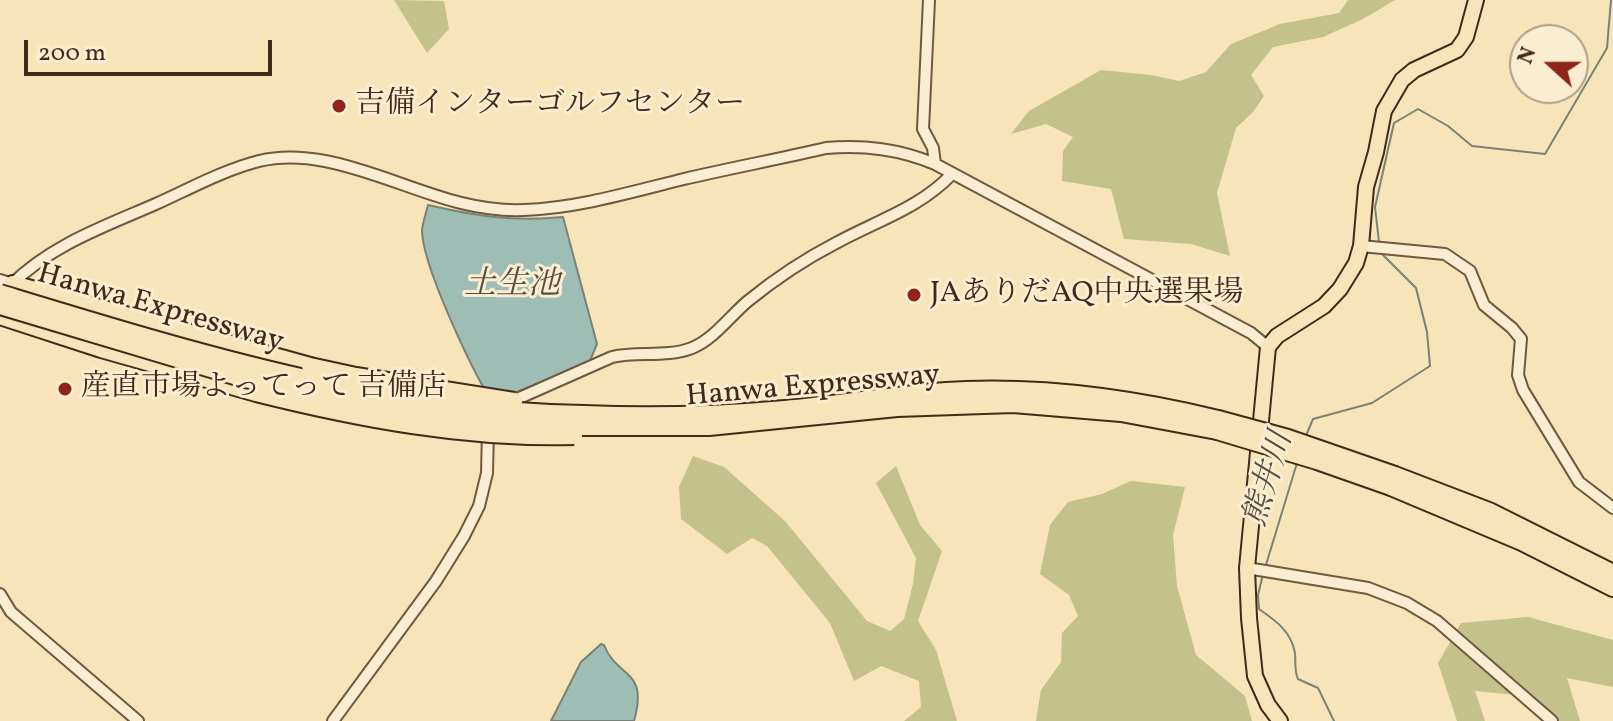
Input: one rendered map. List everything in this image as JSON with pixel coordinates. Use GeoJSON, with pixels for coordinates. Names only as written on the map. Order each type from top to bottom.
{"type":"FeatureCollection","features":[{"type":"Feature","properties":{"kind":"highway"},"geometry":{"type":"LineString","coordinates":[[4,285],[310,366],[476,396],[584,421]]}},
{"type":"Feature","properties":{"kind":"highway","name":"Hanwa Expressway"},"geometry":{"type":"LineString","coordinates":[[4,285],[215,356],[344,388],[483,409],[584,421],[709,427],[897,408],[1013,404],[1121,413],[1218,425],[1288,438],[1393,481],[1478,507],[1613,588]]}},
{"type":"Feature","properties":{"kind":"highway","name":"Hanwa Expressway"},"geometry":{"type":"LineString","coordinates":[[0,306],[227,374],[317,396],[500,423],[785,409],[994,389],[1147,403],[1218,425]]}},
{"type":"Feature","properties":{"kind":"highway"},"geometry":{"type":"LineString","coordinates":[[0,316],[101,349],[329,411],[519,437],[584,421]]}},
{"type":"Feature","properties":{"kind":"highway","name":"Hanwa Expressway"},"geometry":{"type":"LineString","coordinates":[[1536,541],[1613,573]]}},
{"type":"Feature","properties":{"kind":"main road"},"geometry":{"type":"LineString","coordinates":[[1280,721],[1268,705],[1255,676],[1247,568],[1268,347],[1277,336],[1324,306],[1340,289],[1356,263],[1361,246],[1366,187],[1384,111],[1402,80],[1414,70],[1457,50],[1466,37],[1476,0]]}},
{"type":"Feature","properties":{"kind":"street"},"geometry":{"type":"LineString","coordinates":[[929,0],[923,129],[933,148],[935,164]]}},
{"type":"Feature","properties":{"kind":"street"},"geometry":{"type":"LineString","coordinates":[[0,299],[4,285],[60,247],[228,171],[262,161],[304,158],[330,162],[477,209],[521,211],[612,197],[826,148],[862,146],[893,150],[935,164],[1251,333],[1268,347]]}},
{"type":"Feature","properties":{"kind":"street"},"geometry":{"type":"LineString","coordinates":[[333,721],[436,581],[464,536],[479,506],[487,473],[488,432],[496,412],[513,399],[612,357],[627,353],[674,353],[693,348],[772,282],[834,243],[915,204],[952,174]]}},
{"type":"Feature","properties":{"kind":"street"},"geometry":{"type":"LineString","coordinates":[[1361,246],[1445,254],[1470,271],[1484,305],[1521,339],[1518,375],[1523,390],[1567,465],[1579,482],[1613,508]]}},
{"type":"Feature","properties":{"kind":"street"},"geometry":{"type":"LineString","coordinates":[[1247,568],[1368,588],[1407,603],[1437,621],[1552,721]]}},
{"type":"Feature","properties":{"kind":"street"},"geometry":{"type":"LineString","coordinates":[[0,594],[11,612],[138,721]]}},
{"type":"Feature","properties":{"kind":"shaded area"},"geometry":{"type":"Polygon","coordinates":[[[394,0],[444,1],[449,29],[427,53],[394,0]]]}},
{"type":"Feature","properties":{"kind":"shaded area"},"geometry":{"type":"Polygon","coordinates":[[[1348,0],[1395,0],[1323,37],[1273,47],[1251,75],[1264,96],[1236,128],[1217,193],[1230,256],[1191,244],[1124,239],[1111,189],[1062,181],[1063,151],[1073,137],[1046,124],[1011,134],[1029,111],[1101,70],[1179,81],[1206,72],[1231,44],[1280,24],[1339,13],[1348,0]]]}},
{"type":"Feature","properties":{"kind":"shaded area"},"geometry":{"type":"Polygon","coordinates":[[[693,456],[724,467],[785,521],[867,621],[890,631],[904,619],[916,558],[876,483],[896,466],[920,525],[942,551],[918,621],[936,650],[957,721],[904,721],[921,707],[919,681],[881,666],[854,681],[830,623],[767,546],[752,538],[727,554],[681,519],[679,487],[693,456]]]}},
{"type":"Feature","properties":{"kind":"shaded area"},"geometry":{"type":"Polygon","coordinates":[[[1131,481],[1185,487],[1173,535],[1177,586],[1196,655],[1245,696],[1252,721],[1036,721],[1041,690],[1061,662],[1062,633],[1078,616],[1069,595],[1040,574],[1050,525],[1068,502],[1102,494],[1131,481]]]}},
{"type":"Feature","properties":{"kind":"shaded area"},"geometry":{"type":"Polygon","coordinates":[[[1528,617],[1613,640],[1613,687],[1567,678],[1580,721],[1551,721],[1526,696],[1475,691],[1485,721],[1457,721],[1438,663],[1461,623],[1528,617]]]}},
{"type":"Feature","properties":{"kind":"water","name":"土生池"},"geometry":{"type":"Polygon","coordinates":[[[428,205],[495,217],[563,217],[597,344],[589,363],[492,402],[461,343],[430,267],[422,230],[428,205]]]}},
{"type":"Feature","properties":{"kind":"water"},"geometry":{"type":"Polygon","coordinates":[[[601,644],[635,683],[638,704],[634,721],[551,721],[581,662],[601,644]]]}},
{"type":"Feature","properties":{"kind":"waterway","name":"熊井川"},"geometry":{"type":"LineString","coordinates":[[1379,242],[1375,207],[1394,123],[1418,109],[1448,126],[1472,146],[1545,154],[1607,48],[1611,0]]}},
{"type":"Feature","properties":{"kind":"waterway","name":"熊井川"},"geometry":{"type":"LineString","coordinates":[[1305,438],[1313,419],[1372,403],[1430,366],[1427,332],[1416,288],[1380,252]]}},
{"type":"Feature","properties":{"kind":"waterway","name":"熊井川"},"geometry":{"type":"LineString","coordinates":[[1265,568],[1297,463]]}},
{"type":"Feature","properties":{"kind":"waterway","name":"熊井川"},"geometry":{"type":"LineString","coordinates":[[1263,574],[1258,595],[1259,609],[1286,633],[1293,645],[1298,679],[1318,688],[1334,721]]}},
{"type":"Feature","properties":{"kind":"place","name":"吉備インターゴルフセンター"},"geometry":{"type":"Point","coordinates":[339,106]}},
{"type":"Feature","properties":{"kind":"place","name":"JAありだAQ中央選果場"},"geometry":{"type":"Point","coordinates":[914,295]}},
{"type":"Feature","properties":{"kind":"place","name":"産直市場よってって 吉備店"},"geometry":{"type":"Point","coordinates":[65,389]}}]}
